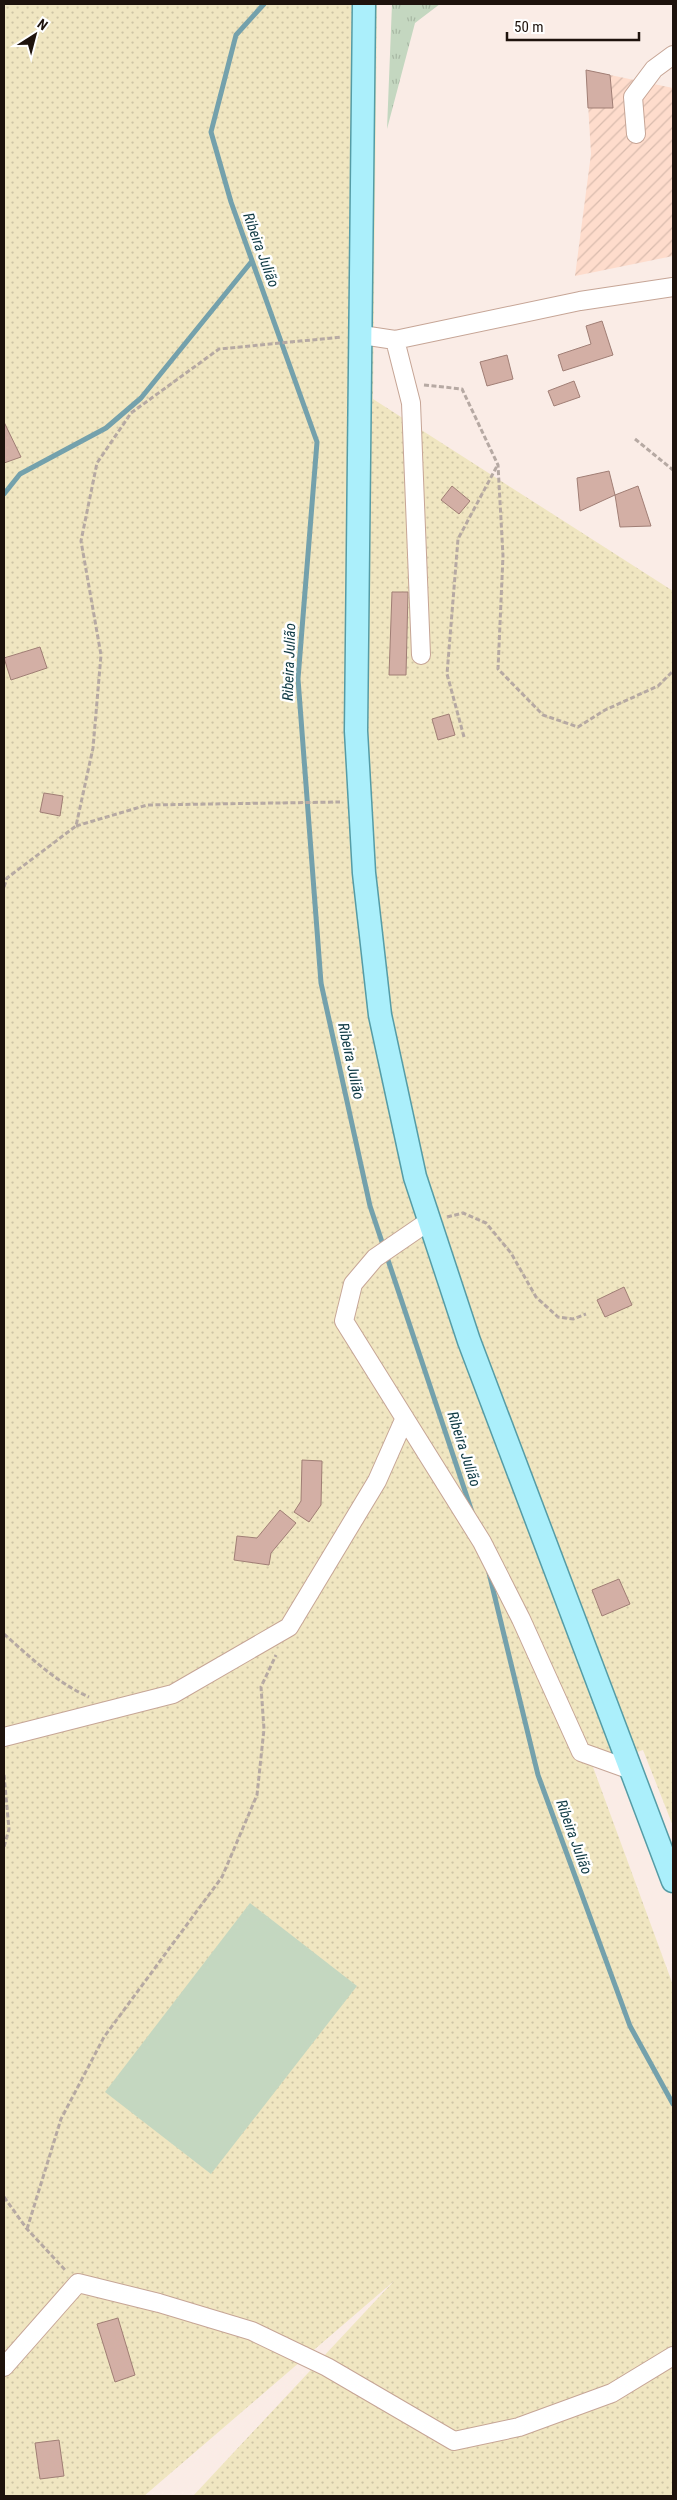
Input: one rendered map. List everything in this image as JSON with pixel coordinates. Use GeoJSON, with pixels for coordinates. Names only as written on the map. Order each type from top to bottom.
{"type":"FeatureCollection","features":[{"type":"Feature","properties":{"kind":"main road"},"geometry":{"type":"LineString","coordinates":[[364,4],[362,335],[356,731],[364,873],[380,1015],[415,1177],[469,1341],[673,1881]]}},
{"type":"Feature","properties":{"kind":"street"},"geometry":{"type":"LineString","coordinates":[[636,134],[633,97],[654,69],[673,55]]}},
{"type":"Feature","properties":{"kind":"street"},"geometry":{"type":"LineString","coordinates":[[362,335],[395,340],[580,301],[673,287]]}},
{"type":"Feature","properties":{"kind":"street"},"geometry":{"type":"LineString","coordinates":[[395,340],[411,403],[421,655]]}},
{"type":"Feature","properties":{"kind":"street"},"geometry":{"type":"LineString","coordinates":[[429,1221],[375,1258],[353,1284],[344,1321],[404,1420],[482,1542],[521,1619],[581,1752],[631,1770]]}},
{"type":"Feature","properties":{"kind":"street"},"geometry":{"type":"LineString","coordinates":[[4,1737],[172,1694],[289,1627],[377,1482],[404,1420]]}},
{"type":"Feature","properties":{"kind":"street"},"geometry":{"type":"LineString","coordinates":[[4,2367],[78,2283],[159,2303],[252,2332],[327,2367],[454,2441],[519,2427],[612,2393],[673,2356]]}},
{"type":"Feature","properties":{"kind":"path"},"geometry":{"type":"LineString","coordinates":[[76,826],[92,748],[101,655],[81,541],[97,463],[132,414],[219,349],[362,335]]}},
{"type":"Feature","properties":{"kind":"path"},"geometry":{"type":"LineString","coordinates":[[406,383],[462,388],[498,465],[503,556],[498,669],[543,715],[578,727],[606,710],[658,686],[673,671]]}},
{"type":"Feature","properties":{"kind":"path"},"geometry":{"type":"LineString","coordinates":[[635,439],[673,470]]}},
{"type":"Feature","properties":{"kind":"path"},"geometry":{"type":"LineString","coordinates":[[464,737],[446,674],[458,539],[498,465]]}},
{"type":"Feature","properties":{"kind":"path"},"geometry":{"type":"LineString","coordinates":[[4,882],[76,826],[147,805],[360,801]]}},
{"type":"Feature","properties":{"kind":"path"},"geometry":{"type":"LineString","coordinates":[[4,887],[7,878]]}},
{"type":"Feature","properties":{"kind":"path"},"geometry":{"type":"LineString","coordinates":[[429,1221],[463,1213],[486,1224],[511,1253],[536,1297],[558,1317],[573,1319],[586,1314]]}},
{"type":"Feature","properties":{"kind":"path"},"geometry":{"type":"LineString","coordinates":[[27,2229],[61,2119],[104,2036],[222,1877],[226,1868],[257,1795],[264,1729],[261,1686],[289,1627]]}},
{"type":"Feature","properties":{"kind":"path"},"geometry":{"type":"LineString","coordinates":[[4,1634],[28,1656],[74,1690],[117,1709]]}},
{"type":"Feature","properties":{"kind":"path"},"geometry":{"type":"LineString","coordinates":[[4,1775],[9,1829],[4,1847]]}},
{"type":"Feature","properties":{"kind":"path"},"geometry":{"type":"LineString","coordinates":[[4,2197],[27,2229],[78,2283]]}},
{"type":"Feature","properties":{"kind":"shaded area"},"geometry":{"type":"Polygon","coordinates":[[[586,70],[673,88],[673,256],[575,276],[591,154],[586,70]]]}},
{"type":"Feature","properties":{"kind":"green space"},"geometry":{"type":"Polygon","coordinates":[[[392,4],[440,4],[415,23],[387,129],[392,4]]]}},
{"type":"Feature","properties":{"kind":"green space"},"geometry":{"type":"Polygon","coordinates":[[[250,1903],[357,1986],[211,2174],[105,2092],[250,1903]]]}},
{"type":"Feature","properties":{"kind":"sand"},"geometry":{"type":"Polygon","coordinates":[[[4,4],[377,4],[373,399],[673,591],[673,1826],[643,1750],[593,1767],[673,1985],[673,2496],[193,2496],[394,2281],[144,2496],[4,2496],[4,4]]]}},
{"type":"Feature","properties":{"kind":"building"},"geometry":{"type":"Polygon","coordinates":[[[586,70],[610,75],[613,108],[588,108],[586,70]]]}},
{"type":"Feature","properties":{"kind":"building"},"geometry":{"type":"Polygon","coordinates":[[[602,321],[613,355],[563,371],[558,355],[591,344],[586,326],[602,321]]]}},
{"type":"Feature","properties":{"kind":"building"},"geometry":{"type":"Polygon","coordinates":[[[507,355],[513,379],[487,386],[480,362],[507,355]]]}},
{"type":"Feature","properties":{"kind":"building"},"geometry":{"type":"Polygon","coordinates":[[[574,381],[580,397],[554,406],[548,391],[574,381]]]}},
{"type":"Feature","properties":{"kind":"building"},"geometry":{"type":"Polygon","coordinates":[[[4,422],[21,457],[4,463],[4,422]]]}},
{"type":"Feature","properties":{"kind":"building"},"geometry":{"type":"Polygon","coordinates":[[[609,471],[615,495],[580,511],[577,478],[609,471]]]}},
{"type":"Feature","properties":{"kind":"building"},"geometry":{"type":"Polygon","coordinates":[[[452,486],[470,501],[459,514],[441,500],[452,486]]]}},
{"type":"Feature","properties":{"kind":"building"},"geometry":{"type":"Polygon","coordinates":[[[638,486],[651,526],[620,527],[615,495],[638,486]]]}},
{"type":"Feature","properties":{"kind":"building"},"geometry":{"type":"Polygon","coordinates":[[[392,592],[408,592],[406,675],[389,675],[392,592]]]}},
{"type":"Feature","properties":{"kind":"building"},"geometry":{"type":"Polygon","coordinates":[[[40,647],[47,668],[11,680],[4,658],[40,647]]]}},
{"type":"Feature","properties":{"kind":"building"},"geometry":{"type":"Polygon","coordinates":[[[449,714],[455,735],[438,740],[432,719],[449,714]]]}},
{"type":"Feature","properties":{"kind":"building"},"geometry":{"type":"Polygon","coordinates":[[[44,793],[63,796],[60,816],[40,812],[44,793]]]}},
{"type":"Feature","properties":{"kind":"building"},"geometry":{"type":"Polygon","coordinates":[[[624,1287],[632,1305],[605,1317],[597,1300],[624,1287]]]}},
{"type":"Feature","properties":{"kind":"building"},"geometry":{"type":"Polygon","coordinates":[[[302,1460],[322,1461],[321,1505],[309,1522],[294,1512],[301,1501],[302,1460]]]}},
{"type":"Feature","properties":{"kind":"building"},"geometry":{"type":"Polygon","coordinates":[[[280,1510],[296,1523],[271,1553],[269,1565],[234,1560],[237,1536],[257,1538],[280,1510]]]}},
{"type":"Feature","properties":{"kind":"building"},"geometry":{"type":"Polygon","coordinates":[[[619,1579],[630,1604],[602,1616],[592,1590],[619,1579]]]}},
{"type":"Feature","properties":{"kind":"building"},"geometry":{"type":"Polygon","coordinates":[[[118,2318],[135,2375],[115,2382],[97,2324],[118,2318]]]}},
{"type":"Feature","properties":{"kind":"building"},"geometry":{"type":"Polygon","coordinates":[[[59,2440],[64,2476],[40,2479],[35,2443],[59,2440]]]}},
{"type":"Feature","properties":{"kind":"waterway","name":"Ribeira Julião"},"geometry":{"type":"LineString","coordinates":[[264,4],[236,35],[211,132],[231,202],[317,442],[298,679],[321,983],[370,1206],[472,1512]]}},
{"type":"Feature","properties":{"kind":"waterway"},"geometry":{"type":"LineString","coordinates":[[4,494],[20,474],[106,428],[141,398],[252,261]]}},
{"type":"Feature","properties":{"kind":"waterway","name":"Ribeira Julião"},"geometry":{"type":"LineString","coordinates":[[489,1573],[538,1775],[630,2026],[673,2104]]}}]}
